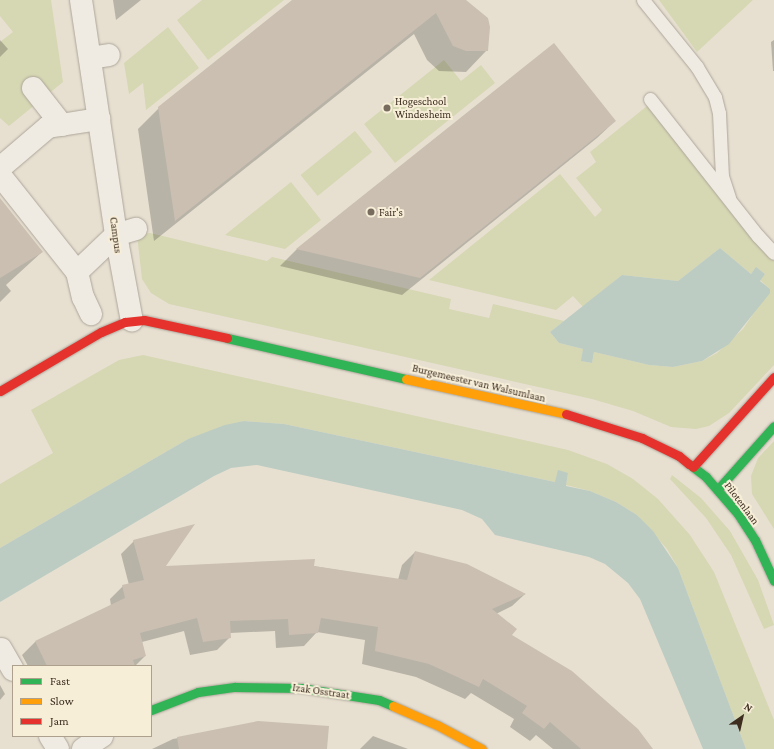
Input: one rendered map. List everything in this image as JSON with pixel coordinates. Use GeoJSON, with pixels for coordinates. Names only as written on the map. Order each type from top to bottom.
{"type":"FeatureCollection","features":[{"type":"Feature","properties":{"kind":"street","name":"Campus"},"geometry":{"type":"LineString","coordinates":[[82,0],[100,57],[99,119],[126,232],[132,322]]}},
{"type":"Feature","properties":{"kind":"street"},"geometry":{"type":"LineString","coordinates":[[33,88],[62,124]]}},
{"type":"Feature","properties":{"kind":"street"},"geometry":{"type":"LineString","coordinates":[[0,168],[48,127],[99,119]]}},
{"type":"Feature","properties":{"kind":"street"},"geometry":{"type":"LineString","coordinates":[[0,175],[77,272],[83,298],[91,314]]}},
{"type":"Feature","properties":{"kind":"street"},"geometry":{"type":"LineString","coordinates":[[77,272],[126,232]]}},
{"type":"Feature","properties":{"kind":"street"},"geometry":{"type":"LineString","coordinates":[[0,391],[101,332],[132,322]]}},
{"type":"Feature","properties":{"kind":"street","name":"Burgemeester van Walsumlaan"},"geometry":{"type":"LineString","coordinates":[[132,322],[161,323],[565,414],[642,438],[679,456],[693,468]]}},
{"type":"Feature","properties":{"kind":"street"},"geometry":{"type":"LineString","coordinates":[[693,468],[774,378]]}},
{"type":"Feature","properties":{"kind":"street"},"geometry":{"type":"LineString","coordinates":[[718,490],[774,426]]}},
{"type":"Feature","properties":{"kind":"street","name":"Pilotenlaan"},"geometry":{"type":"LineString","coordinates":[[693,468],[718,490],[738,514],[755,540],[774,581]]}},
{"type":"Feature","properties":{"kind":"street"},"geometry":{"type":"LineString","coordinates":[[1,649],[12,668]]}},
{"type":"Feature","properties":{"kind":"street","name":"Izak Osstraat"},"geometry":{"type":"LineString","coordinates":[[152,710],[198,692],[235,687],[301,688],[379,700],[437,725],[482,749]]}},
{"type":"Feature","properties":{"kind":"street"},"geometry":{"type":"LineString","coordinates":[[51,737],[58,749]]}},
{"type":"Feature","properties":{"kind":"street"},"geometry":{"type":"LineString","coordinates":[[83,749],[101,737]]}},
{"type":"Feature","properties":{"kind":"lane"},"geometry":{"type":"LineString","coordinates":[[643,0],[697,67],[715,97],[719,113],[722,176],[730,198]]}},
{"type":"Feature","properties":{"kind":"lane"},"geometry":{"type":"LineString","coordinates":[[650,0],[654,13]]}},
{"type":"Feature","properties":{"kind":"lane"},"geometry":{"type":"LineString","coordinates":[[650,99],[730,198],[758,236],[774,253]]}},
{"type":"Feature","properties":{"kind":"green space"},"geometry":{"type":"Polygon","coordinates":[[[0,0],[51,0],[63,82],[9,126],[0,118],[0,42],[13,32],[0,16],[0,0]]]}},
{"type":"Feature","properties":{"kind":"green space"},"geometry":{"type":"Polygon","coordinates":[[[202,0],[284,0],[208,60],[177,20],[202,0]]]}},
{"type":"Feature","properties":{"kind":"green space"},"geometry":{"type":"Polygon","coordinates":[[[659,0],[753,0],[697,52],[659,0]]]}},
{"type":"Feature","properties":{"kind":"green space"},"geometry":{"type":"Polygon","coordinates":[[[168,27],[199,68],[146,110],[143,83],[129,94],[124,63],[168,27]]]}},
{"type":"Feature","properties":{"kind":"green space"},"geometry":{"type":"Polygon","coordinates":[[[444,60],[461,81],[481,65],[495,83],[395,163],[364,124],[444,60]]]}},
{"type":"Feature","properties":{"kind":"green space"},"geometry":{"type":"Polygon","coordinates":[[[647,106],[774,261],[774,365],[729,413],[709,426],[696,429],[671,427],[633,411],[592,399],[169,304],[151,293],[142,279],[137,235],[150,233],[267,261],[272,257],[451,299],[449,309],[489,318],[493,304],[564,321],[550,332],[559,343],[583,349],[582,361],[592,363],[594,352],[649,365],[673,367],[702,361],[717,353],[743,329],[770,289],[760,280],[765,274],[756,268],[751,274],[720,248],[678,281],[622,275],[583,307],[573,296],[556,310],[429,280],[560,174],[595,217],[602,210],[576,178],[596,162],[590,152],[647,106]]]}},
{"type":"Feature","properties":{"kind":"green space"},"geometry":{"type":"Polygon","coordinates":[[[355,131],[372,152],[318,196],[301,175],[355,131]]]}},
{"type":"Feature","properties":{"kind":"green space"},"geometry":{"type":"Polygon","coordinates":[[[291,182],[321,220],[285,249],[225,235],[291,182]]]}},
{"type":"Feature","properties":{"kind":"green space"},"geometry":{"type":"Polygon","coordinates":[[[143,355],[568,450],[607,464],[633,479],[658,499],[690,535],[714,572],[774,720],[774,749],[746,749],[678,568],[667,549],[637,515],[616,502],[590,491],[566,485],[568,473],[555,482],[284,424],[244,421],[188,439],[0,548],[0,484],[53,453],[31,410],[119,360],[143,355]]]}},
{"type":"Feature","properties":{"kind":"green space"},"geometry":{"type":"Polygon","coordinates":[[[774,441],[774,529],[752,494],[751,476],[758,458],[774,441]]]}},
{"type":"Feature","properties":{"kind":"green space"},"geometry":{"type":"Polygon","coordinates":[[[672,475],[701,498],[730,531],[758,580],[774,625],[764,629],[731,555],[706,518],[670,479],[672,475]]]}},
{"type":"Feature","properties":{"kind":"shaded area"},"geometry":{"type":"Polygon","coordinates":[[[720,248],[751,274],[756,267],[765,274],[760,281],[770,289],[770,293],[729,344],[702,361],[673,367],[649,365],[594,352],[592,363],[581,361],[583,349],[559,343],[550,332],[622,275],[678,281],[720,248]]]}},
{"type":"Feature","properties":{"kind":"shaded area"},"geometry":{"type":"Polygon","coordinates":[[[244,421],[284,424],[555,482],[558,470],[568,473],[566,486],[590,491],[616,502],[637,515],[653,531],[678,568],[746,749],[703,749],[640,599],[628,583],[605,564],[589,557],[495,535],[482,519],[462,510],[257,465],[231,468],[214,476],[0,602],[0,548],[188,439],[225,425],[244,421]]]}},
{"type":"Feature","properties":{"kind":"building"},"geometry":{"type":"Polygon","coordinates":[[[292,0],[466,0],[488,18],[490,27],[488,51],[466,51],[453,46],[436,13],[175,221],[158,107],[292,0]]]}},
{"type":"Feature","properties":{"kind":"building"},"geometry":{"type":"Polygon","coordinates":[[[554,43],[616,121],[420,278],[296,249],[554,43]]]}},
{"type":"Feature","properties":{"kind":"building"},"geometry":{"type":"Polygon","coordinates":[[[0,198],[43,252],[0,278],[0,198]]]}},
{"type":"Feature","properties":{"kind":"building"},"geometry":{"type":"Polygon","coordinates":[[[195,524],[166,566],[315,559],[314,566],[407,580],[415,551],[467,564],[526,594],[492,609],[517,629],[512,635],[572,671],[638,729],[653,749],[581,749],[550,722],[544,729],[522,713],[527,706],[483,679],[479,687],[429,664],[375,651],[378,627],[321,618],[318,633],[289,635],[288,619],[230,621],[231,638],[203,642],[197,618],[140,633],[146,656],[133,660],[135,665],[47,665],[35,641],[125,598],[122,585],[144,580],[133,540],[195,524]]]}},
{"type":"Feature","properties":{"kind":"building"},"geometry":{"type":"Polygon","coordinates":[[[258,721],[329,726],[327,749],[179,749],[177,737],[258,721]]]}},
{"type":"Feature","properties":{"kind":"traffic: fast"},"geometry":{"type":"LineString","coordinates":[[227,338],[406,379]]}},
{"type":"Feature","properties":{"kind":"traffic: fast"},"geometry":{"type":"LineString","coordinates":[[718,489],[774,426]]}},
{"type":"Feature","properties":{"kind":"traffic: fast"},"geometry":{"type":"LineString","coordinates":[[689,464],[706,477],[738,514],[755,540],[774,581]]}},
{"type":"Feature","properties":{"kind":"traffic: fast"},"geometry":{"type":"LineString","coordinates":[[152,710],[198,692],[235,687],[301,688],[379,700],[393,706]]}},
{"type":"Feature","properties":{"kind":"traffic: slow"},"geometry":{"type":"LineString","coordinates":[[406,379],[566,414]]}},
{"type":"Feature","properties":{"kind":"traffic: slow"},"geometry":{"type":"LineString","coordinates":[[393,706],[437,725],[482,749]]}},
{"type":"Feature","properties":{"kind":"traffic: jam"},"geometry":{"type":"LineString","coordinates":[[0,391],[101,332],[125,322],[144,320],[227,338]]}},
{"type":"Feature","properties":{"kind":"traffic: jam"},"geometry":{"type":"LineString","coordinates":[[693,467],[774,377]]}},
{"type":"Feature","properties":{"kind":"traffic: jam"},"geometry":{"type":"LineString","coordinates":[[566,414],[642,438],[679,456],[689,464]]}},
{"type":"Feature","properties":{"kind":"place","name":"Hogeschool Windesheim"},"geometry":{"type":"Point","coordinates":[387,108]}},
{"type":"Feature","properties":{"kind":"place","name":"Fair's"},"geometry":{"type":"Point","coordinates":[371,212]}}]}
